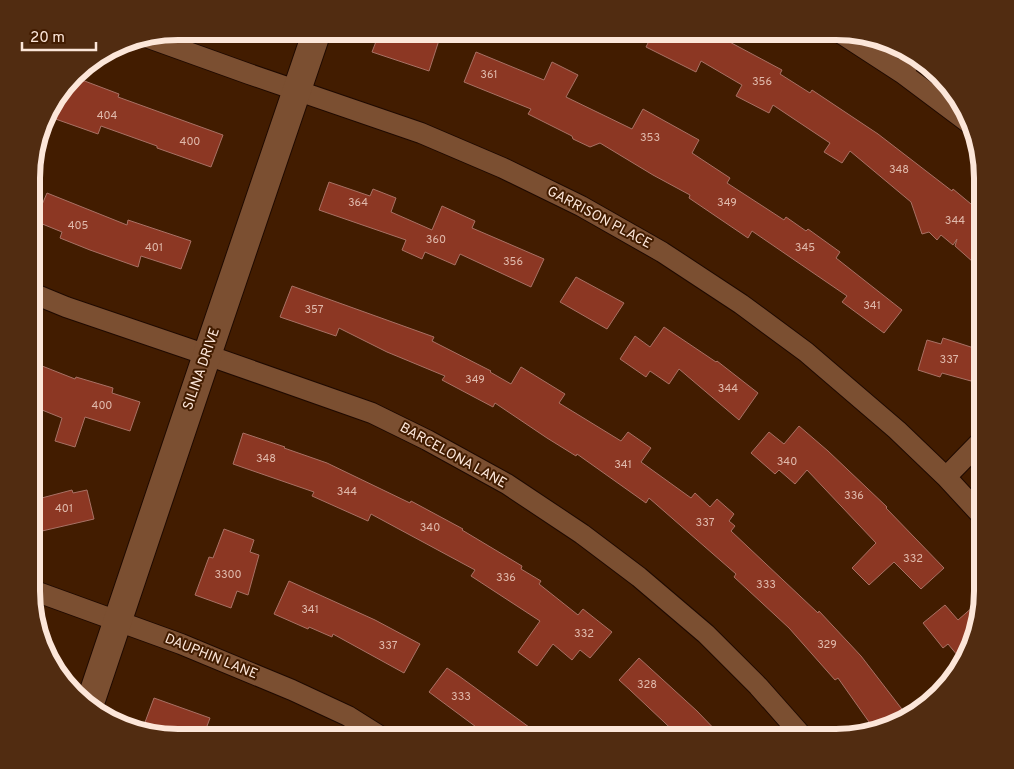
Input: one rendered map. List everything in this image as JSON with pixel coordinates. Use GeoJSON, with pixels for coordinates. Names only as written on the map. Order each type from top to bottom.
{"type":"FeatureCollection","features":[{"type":"Feature","properties":{"kind":"street","name":"SILINA DRIVE"},"geometry":{"type":"LineString","coordinates":[[91,699],[314,40]]}},
{"type":"Feature","properties":{"kind":"street","name":"GARRISON PLACE"},"geometry":{"type":"LineString","coordinates":[[158,41],[421,133],[503,168],[580,206],[662,252],[741,304],[806,352],[897,430],[946,477],[974,507]]}},
{"type":"Feature","properties":{"kind":"street"},"geometry":{"type":"LineString","coordinates":[[853,41],[902,73],[960,116]]}},
{"type":"Feature","properties":{"kind":"street"},"geometry":{"type":"LineString","coordinates":[[902,73],[910,61]]}},
{"type":"Feature","properties":{"kind":"street","name":"BARCELONA LANE"},"geometry":{"type":"LineString","coordinates":[[40,296],[372,413],[427,440],[506,484],[639,576],[706,634],[758,686],[796,729]]}},
{"type":"Feature","properties":{"kind":"street"},"geometry":{"type":"LineString","coordinates":[[946,477],[974,447]]}},
{"type":"Feature","properties":{"kind":"street","name":"DAUPHIN LANE"},"geometry":{"type":"LineString","coordinates":[[40,593],[181,644],[292,690],[348,716],[369,729]]}},
{"type":"Feature","properties":{"kind":"building"},"geometry":{"type":"Polygon","coordinates":[[[377,40],[439,40],[429,71],[372,52],[377,40]]]}},
{"type":"Feature","properties":{"kind":"building"},"geometry":{"type":"Polygon","coordinates":[[[650,40],[726,40],[782,70],[780,74],[810,93],[812,90],[878,134],[974,206],[974,261],[973,262],[955,246],[957,239],[953,245],[941,235],[937,240],[929,232],[922,234],[911,202],[850,151],[842,163],[824,152],[830,143],[773,105],[769,113],[736,96],[742,85],[701,61],[696,72],[646,47],[650,40]]]}},
{"type":"Feature","properties":{"kind":"building"},"geometry":{"type":"Polygon","coordinates":[[[476,52],[544,80],[552,62],[578,75],[566,97],[632,129],[643,109],[699,140],[692,153],[730,178],[727,183],[784,220],[786,217],[806,231],[808,229],[840,252],[836,258],[902,310],[884,333],[842,302],[847,296],[752,231],[748,238],[689,198],[690,195],[600,143],[590,147],[528,114],[531,109],[464,82],[476,52]]]}},
{"type":"Feature","properties":{"kind":"building"},"geometry":{"type":"Polygon","coordinates":[[[81,79],[119,94],[118,97],[223,135],[211,167],[101,126],[98,134],[53,118],[68,94],[81,79]]]}},
{"type":"Feature","properties":{"kind":"building"},"geometry":{"type":"Polygon","coordinates":[[[329,182],[370,196],[373,189],[396,198],[391,212],[432,230],[442,206],[475,221],[472,228],[544,259],[531,287],[460,254],[455,265],[425,252],[422,259],[402,250],[406,240],[319,210],[329,182]]]}},
{"type":"Feature","properties":{"kind":"building"},"geometry":{"type":"Polygon","coordinates":[[[47,193],[127,225],[128,220],[191,241],[181,269],[141,256],[138,267],[60,238],[62,232],[40,223],[40,209],[47,193]]]}},
{"type":"Feature","properties":{"kind":"building"},"geometry":{"type":"Polygon","coordinates":[[[576,277],[624,303],[607,329],[560,302],[576,277]]]}},
{"type":"Feature","properties":{"kind":"building"},"geometry":{"type":"Polygon","coordinates":[[[292,286],[434,337],[432,341],[491,371],[511,384],[521,367],[565,394],[559,403],[621,441],[628,432],[651,448],[641,462],[691,498],[695,493],[710,507],[717,499],[734,514],[729,521],[735,526],[731,531],[818,613],[819,611],[861,656],[904,711],[889,719],[871,724],[838,678],[835,680],[789,628],[734,577],[736,574],[649,498],[646,503],[577,454],[576,456],[547,438],[495,403],[493,407],[442,380],[445,376],[387,352],[339,328],[336,336],[280,317],[292,286]]]}},
{"type":"Feature","properties":{"kind":"building"},"geometry":{"type":"Polygon","coordinates":[[[664,327],[717,361],[758,393],[739,420],[679,369],[669,384],[650,371],[646,377],[620,359],[635,336],[650,347],[664,327]]]}},
{"type":"Feature","properties":{"kind":"building"},"geometry":{"type":"Polygon","coordinates":[[[943,338],[974,348],[974,371],[971,381],[942,373],[940,377],[918,370],[927,340],[941,344],[943,338]]]}},
{"type":"Feature","properties":{"kind":"building"},"geometry":{"type":"Polygon","coordinates":[[[40,365],[75,379],[76,377],[113,388],[112,393],[140,402],[130,431],[85,417],[75,447],[55,441],[62,418],[40,409],[40,365]]]}},
{"type":"Feature","properties":{"kind":"building"},"geometry":{"type":"Polygon","coordinates":[[[799,426],[887,507],[944,568],[921,589],[894,562],[869,585],[852,568],[876,543],[807,470],[795,484],[779,470],[775,474],[751,453],[769,432],[784,444],[799,426]]]}},
{"type":"Feature","properties":{"kind":"building"},"geometry":{"type":"Polygon","coordinates":[[[243,433],[327,463],[410,503],[411,501],[463,529],[522,566],[521,569],[541,581],[539,584],[578,615],[583,609],[612,632],[590,658],[580,650],[572,660],[553,644],[537,666],[518,652],[540,621],[471,576],[475,570],[371,514],[368,521],[312,496],[314,492],[233,464],[243,433]]]}},
{"type":"Feature","properties":{"kind":"building"},"geometry":{"type":"Polygon","coordinates":[[[72,490],[73,493],[87,490],[94,519],[42,531],[40,523],[40,498],[72,490]]]}},
{"type":"Feature","properties":{"kind":"building"},"geometry":{"type":"Polygon","coordinates":[[[224,529],[254,540],[250,552],[259,555],[248,595],[237,591],[231,608],[195,595],[209,557],[213,558],[224,529]]]}},
{"type":"Feature","properties":{"kind":"building"},"geometry":{"type":"Polygon","coordinates":[[[289,581],[375,620],[420,644],[404,673],[333,634],[332,637],[309,627],[308,629],[274,614],[289,581]]]}},
{"type":"Feature","properties":{"kind":"building"},"geometry":{"type":"Polygon","coordinates":[[[945,605],[958,620],[973,607],[964,644],[958,656],[948,644],[943,648],[923,623],[945,605]]]}},
{"type":"Feature","properties":{"kind":"building"},"geometry":{"type":"Polygon","coordinates":[[[639,658],[714,729],[671,729],[619,680],[639,658]]]}},
{"type":"Feature","properties":{"kind":"building"},"geometry":{"type":"Polygon","coordinates":[[[447,668],[532,729],[479,729],[429,692],[447,668]]]}},
{"type":"Feature","properties":{"kind":"building"},"geometry":{"type":"Polygon","coordinates":[[[154,698],[210,718],[206,729],[169,729],[144,724],[154,698]]]}}]}
